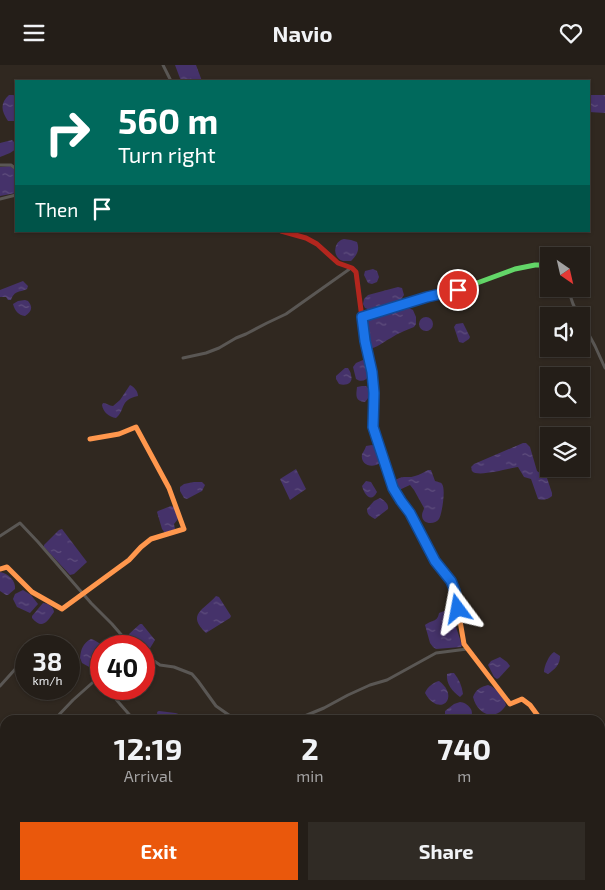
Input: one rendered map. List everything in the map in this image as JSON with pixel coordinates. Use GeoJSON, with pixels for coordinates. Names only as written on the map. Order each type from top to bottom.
{"type":"FeatureCollection","features":[{"type":"Feature","properties":{"kind":"street"},"geometry":{"type":"LineString","coordinates":[[163,65],[170,80]]}},
{"type":"Feature","properties":{"kind":"street"},"geometry":{"type":"LineString","coordinates":[[0,165],[11,165],[15,168]]}},
{"type":"Feature","properties":{"kind":"street"},"geometry":{"type":"LineString","coordinates":[[0,199],[15,195]]}},
{"type":"Feature","properties":{"kind":"street"},"geometry":{"type":"LineString","coordinates":[[285,232],[306,238],[317,244],[338,263],[356,271],[365,341],[372,372],[374,393],[373,427],[393,488],[410,513],[435,561],[451,581],[455,591],[464,644],[467,649],[510,704],[522,699],[530,705],[537,715]]}},
{"type":"Feature","properties":{"kind":"street"},"geometry":{"type":"LineString","coordinates":[[362,317],[427,297],[458,290],[515,269],[540,265]]}},
{"type":"Feature","properties":{"kind":"street"},"geometry":{"type":"LineString","coordinates":[[183,357],[206,353],[218,348],[286,314],[352,268]]}},
{"type":"Feature","properties":{"kind":"street"},"geometry":{"type":"LineString","coordinates":[[590,337],[605,368]]}},
{"type":"Feature","properties":{"kind":"street"},"geometry":{"type":"LineString","coordinates":[[0,569],[7,567],[32,592],[62,609],[129,560],[151,539],[184,529],[169,488],[136,427],[118,434],[90,439]]}},
{"type":"Feature","properties":{"kind":"street"},"geometry":{"type":"LineString","coordinates":[[0,536],[20,523],[120,635]]}},
{"type":"Feature","properties":{"kind":"street"},"geometry":{"type":"LineString","coordinates":[[307,715],[370,685],[394,677],[436,653],[467,649]]}},
{"type":"Feature","properties":{"kind":"street"},"geometry":{"type":"LineString","coordinates":[[155,662],[160,665],[174,667],[192,674],[216,706],[229,715]]}},
{"type":"Feature","properties":{"kind":"street"},"geometry":{"type":"LineString","coordinates":[[0,686],[15,669]]}},
{"type":"Feature","properties":{"kind":"street"},"geometry":{"type":"LineString","coordinates":[[59,715],[90,685]]}},
{"type":"Feature","properties":{"kind":"street"},"geometry":{"type":"LineString","coordinates":[[117,700],[130,715]]}},
{"type":"Feature","properties":{"kind":"water"},"geometry":{"type":"Polygon","coordinates":[[[175,65],[196,65],[202,80],[181,80],[175,65]]]}},
{"type":"Feature","properties":{"kind":"water"},"geometry":{"type":"Polygon","coordinates":[[[9,95],[15,96],[15,121],[8,121],[4,114],[2,107],[9,95]]]}},
{"type":"Feature","properties":{"kind":"water"},"geometry":{"type":"Polygon","coordinates":[[[590,95],[605,95],[605,113],[590,112],[590,95]]]}},
{"type":"Feature","properties":{"kind":"water"},"geometry":{"type":"Polygon","coordinates":[[[12,140],[15,143],[15,150],[0,157],[0,143],[12,140]]]}},
{"type":"Feature","properties":{"kind":"water"},"geometry":{"type":"Polygon","coordinates":[[[10,166],[15,170],[15,193],[0,196],[0,167],[10,166]]]}},
{"type":"Feature","properties":{"kind":"water"},"geometry":{"type":"Polygon","coordinates":[[[340,240],[357,242],[357,252],[351,261],[343,261],[337,257],[336,246],[340,240]]]}},
{"type":"Feature","properties":{"kind":"water"},"geometry":{"type":"Polygon","coordinates":[[[373,269],[377,271],[379,277],[377,282],[372,284],[368,283],[364,275],[365,271],[373,269]]]}},
{"type":"Feature","properties":{"kind":"water"},"geometry":{"type":"Polygon","coordinates":[[[23,281],[28,286],[27,289],[15,293],[11,300],[8,300],[6,297],[0,297],[0,290],[23,281]]]}},
{"type":"Feature","properties":{"kind":"water"},"geometry":{"type":"Polygon","coordinates":[[[398,287],[402,288],[404,295],[400,301],[370,310],[365,308],[363,304],[364,299],[368,295],[398,287]]]}},
{"type":"Feature","properties":{"kind":"water"},"geometry":{"type":"Polygon","coordinates":[[[25,300],[28,301],[31,307],[25,316],[17,312],[13,304],[25,300]]]}},
{"type":"Feature","properties":{"kind":"water"},"geometry":{"type":"Polygon","coordinates":[[[409,308],[413,310],[416,317],[414,327],[368,349],[364,319],[409,308]]]}},
{"type":"Feature","properties":{"kind":"water"},"geometry":{"type":"Polygon","coordinates":[[[423,317],[429,317],[433,324],[429,331],[423,331],[419,327],[419,321],[423,317]]]}},
{"type":"Feature","properties":{"kind":"water"},"geometry":{"type":"Polygon","coordinates":[[[463,323],[470,337],[463,343],[459,342],[454,327],[456,324],[463,323]]]}},
{"type":"Feature","properties":{"kind":"water"},"geometry":{"type":"Polygon","coordinates":[[[363,360],[366,361],[370,375],[365,380],[360,381],[356,379],[353,367],[356,363],[363,360]]]}},
{"type":"Feature","properties":{"kind":"water"},"geometry":{"type":"Polygon","coordinates":[[[345,368],[348,368],[352,378],[350,382],[344,385],[339,384],[336,376],[345,368]]]}},
{"type":"Feature","properties":{"kind":"water"},"geometry":{"type":"Polygon","coordinates":[[[130,385],[136,389],[138,396],[125,403],[116,418],[105,412],[103,403],[113,406],[120,400],[130,385]]]}},
{"type":"Feature","properties":{"kind":"water"},"geometry":{"type":"Polygon","coordinates":[[[366,386],[370,392],[365,402],[359,401],[356,395],[357,387],[366,386]]]}},
{"type":"Feature","properties":{"kind":"water"},"geometry":{"type":"Polygon","coordinates":[[[526,443],[530,447],[540,477],[547,478],[552,496],[543,500],[538,499],[531,479],[524,477],[518,467],[487,473],[475,473],[471,467],[474,464],[526,443]]]}},
{"type":"Feature","properties":{"kind":"water"},"geometry":{"type":"Polygon","coordinates":[[[372,445],[378,450],[380,463],[370,466],[363,461],[362,454],[366,446],[372,445]]]}},
{"type":"Feature","properties":{"kind":"water"},"geometry":{"type":"Polygon","coordinates":[[[296,469],[306,489],[290,500],[280,479],[296,469]]]}},
{"type":"Feature","properties":{"kind":"water"},"geometry":{"type":"Polygon","coordinates":[[[431,470],[435,481],[442,484],[444,491],[439,519],[432,523],[424,521],[422,514],[424,508],[410,485],[397,491],[394,484],[394,481],[400,478],[412,477],[431,470]]]}},
{"type":"Feature","properties":{"kind":"water"},"geometry":{"type":"Polygon","coordinates":[[[366,481],[371,482],[377,492],[375,496],[368,497],[366,495],[362,486],[366,481]]]}},
{"type":"Feature","properties":{"kind":"water"},"geometry":{"type":"Polygon","coordinates":[[[194,482],[202,482],[205,485],[202,491],[187,499],[184,498],[180,487],[194,482]]]}},
{"type":"Feature","properties":{"kind":"water"},"geometry":{"type":"Polygon","coordinates":[[[380,498],[385,501],[388,509],[375,519],[368,514],[367,509],[374,501],[380,498]]]}},
{"type":"Feature","properties":{"kind":"water"},"geometry":{"type":"Polygon","coordinates":[[[171,506],[174,507],[178,519],[174,524],[175,529],[165,533],[157,512],[171,506]]]}},
{"type":"Feature","properties":{"kind":"water"},"geometry":{"type":"Polygon","coordinates":[[[62,529],[87,562],[74,574],[70,575],[44,547],[62,529]]]}},
{"type":"Feature","properties":{"kind":"water"},"geometry":{"type":"Polygon","coordinates":[[[0,572],[13,580],[15,589],[8,595],[0,591],[0,572]]]}},
{"type":"Feature","properties":{"kind":"water"},"geometry":{"type":"Polygon","coordinates":[[[23,590],[31,595],[38,604],[30,613],[17,607],[13,599],[15,594],[23,590]]]}},
{"type":"Feature","properties":{"kind":"water"},"geometry":{"type":"Polygon","coordinates":[[[216,596],[219,597],[231,616],[206,633],[200,627],[197,617],[202,609],[216,596]]]}},
{"type":"Feature","properties":{"kind":"water"},"geometry":{"type":"Polygon","coordinates":[[[43,603],[53,608],[54,612],[47,621],[39,624],[32,616],[43,603]]]}},
{"type":"Feature","properties":{"kind":"water"},"geometry":{"type":"Polygon","coordinates":[[[447,610],[456,615],[456,627],[462,645],[461,647],[436,649],[430,643],[425,625],[436,620],[439,613],[447,610]]]}},
{"type":"Feature","properties":{"kind":"water"},"geometry":{"type":"Polygon","coordinates":[[[142,624],[151,635],[129,635],[142,624]]]}},
{"type":"Feature","properties":{"kind":"water"},"geometry":{"type":"Polygon","coordinates":[[[90,640],[90,667],[82,663],[80,658],[86,642],[90,640]]]}},
{"type":"Feature","properties":{"kind":"water"},"geometry":{"type":"Polygon","coordinates":[[[554,652],[560,656],[559,662],[548,674],[544,672],[545,667],[554,652]]]}},
{"type":"Feature","properties":{"kind":"water"},"geometry":{"type":"Polygon","coordinates":[[[500,657],[510,666],[497,679],[488,665],[491,661],[500,657]]]}},
{"type":"Feature","properties":{"kind":"water"},"geometry":{"type":"Polygon","coordinates":[[[454,673],[461,685],[463,694],[460,697],[452,690],[449,684],[447,674],[454,673]]]}},
{"type":"Feature","properties":{"kind":"water"},"geometry":{"type":"Polygon","coordinates":[[[439,681],[445,687],[448,694],[446,703],[441,705],[436,704],[425,693],[431,685],[439,681]]]}},
{"type":"Feature","properties":{"kind":"water"},"geometry":{"type":"Polygon","coordinates":[[[488,685],[499,693],[506,705],[497,714],[492,715],[482,712],[473,697],[479,689],[488,685]]]}},
{"type":"Feature","properties":{"kind":"water"},"geometry":{"type":"Polygon","coordinates":[[[463,702],[470,708],[472,715],[445,715],[445,711],[454,704],[463,702]]]}},
{"type":"Feature","properties":{"kind":"waterway"},"geometry":{"type":"LineString","coordinates":[[159,713],[175,715]]}},
{"type":"Feature","properties":{"kind":"traffic: fast"},"geometry":{"type":"LineString","coordinates":[[362,317],[458,290],[515,269],[540,265]]}},
{"type":"Feature","properties":{"kind":"traffic: slow"},"geometry":{"type":"LineString","coordinates":[[372,371],[374,393],[373,428],[393,488],[410,513],[435,561],[451,581],[455,592],[464,644],[510,704],[522,699],[530,705],[537,715]]}},
{"type":"Feature","properties":{"kind":"traffic: slow"},"geometry":{"type":"LineString","coordinates":[[0,569],[7,567],[32,592],[62,609],[129,560],[151,539],[184,529],[169,488],[136,427],[119,434],[90,439]]}},
{"type":"Feature","properties":{"kind":"traffic: jam"},"geometry":{"type":"LineString","coordinates":[[285,232],[306,238],[317,244],[338,263],[352,268],[356,272],[365,341],[372,371]]}},
{"type":"Feature","properties":{"kind":"route"},"geometry":{"type":"LineString","coordinates":[[458,290],[427,297],[362,317],[372,372],[374,393],[373,427],[393,488],[410,513],[435,561],[451,581],[458,609]]}}]}
